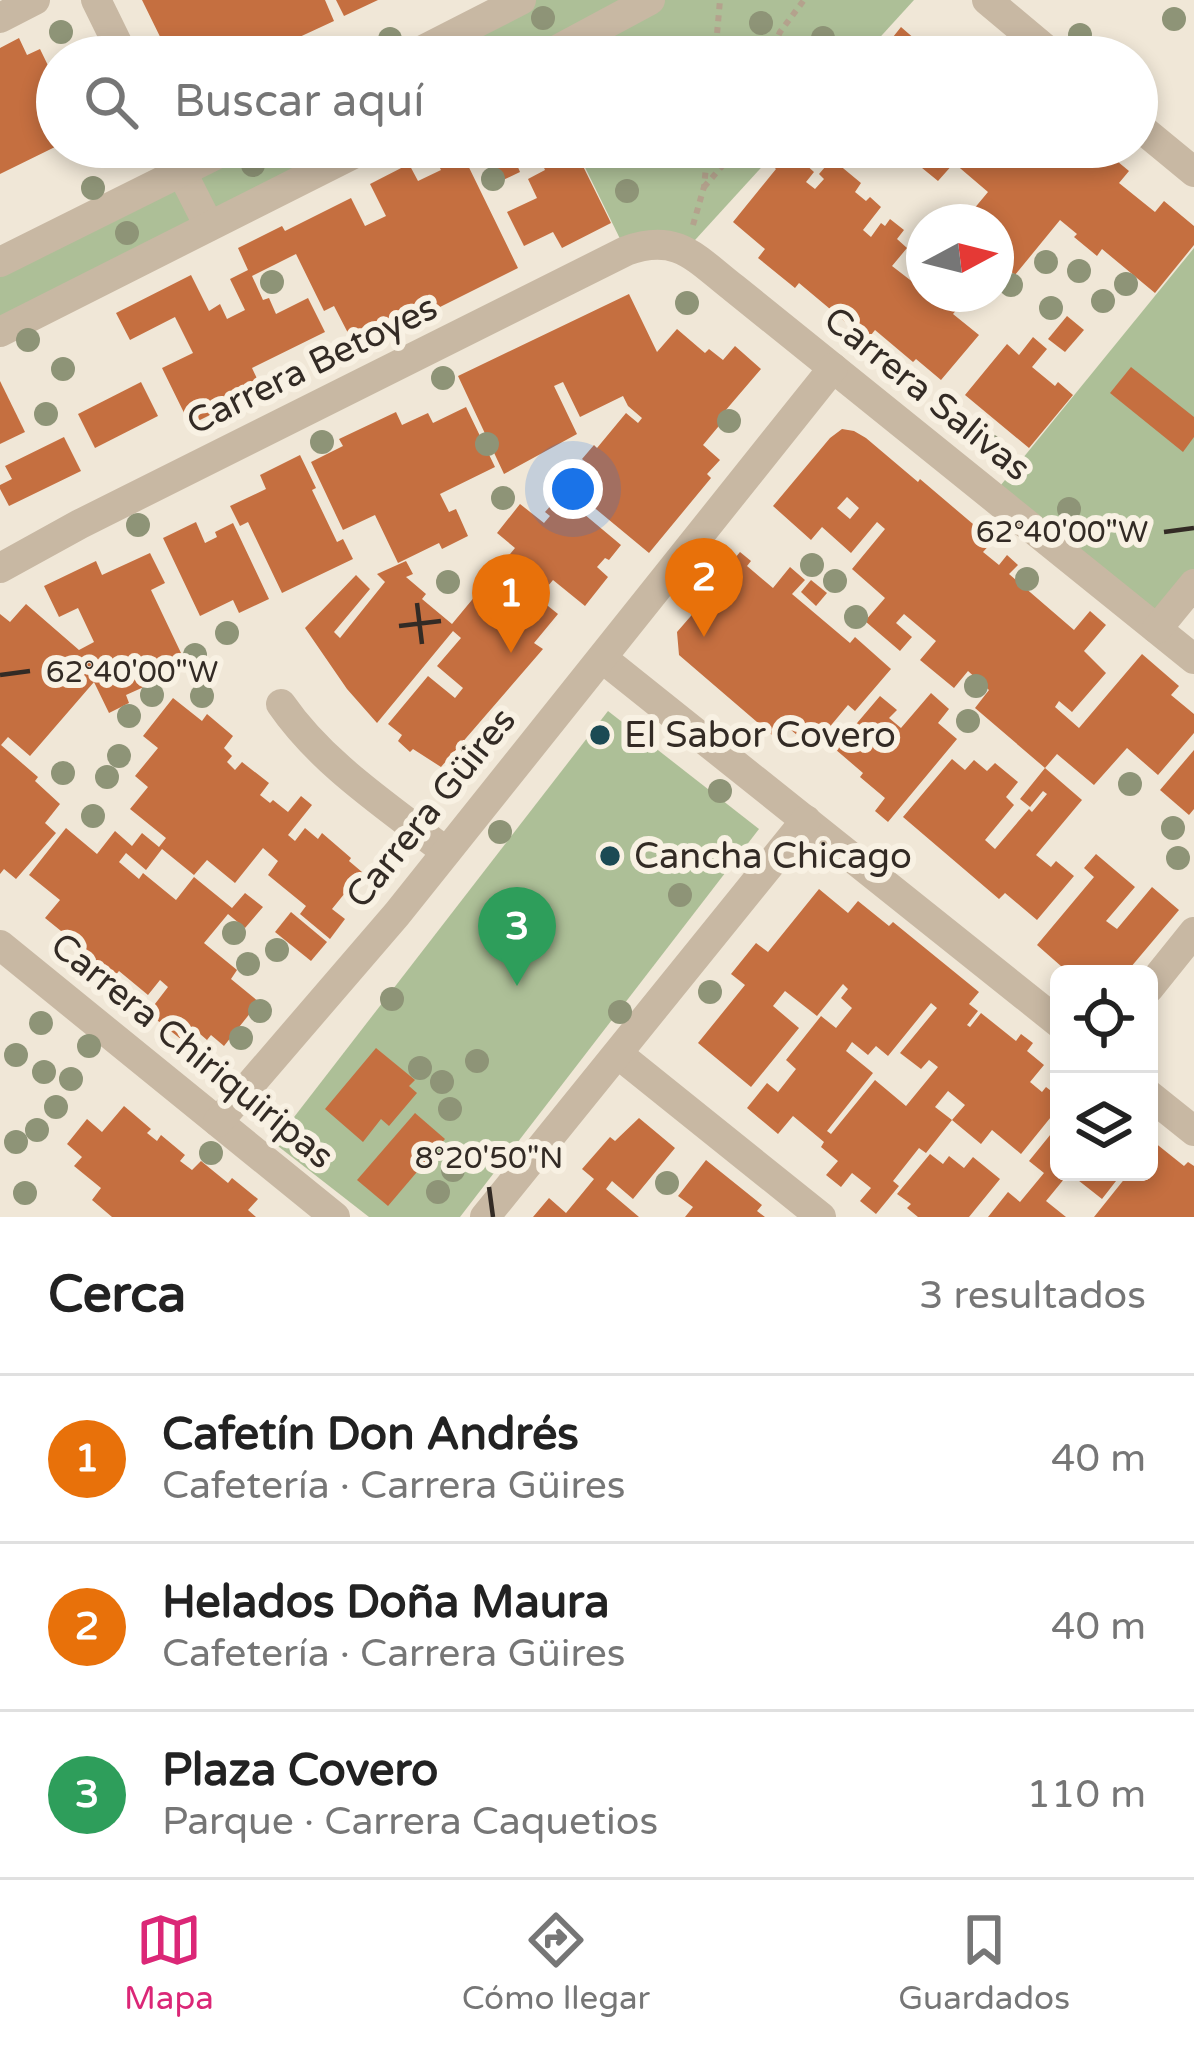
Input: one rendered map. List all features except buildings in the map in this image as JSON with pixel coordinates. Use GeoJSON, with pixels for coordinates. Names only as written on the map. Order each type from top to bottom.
{"type":"FeatureCollection","features":[{"type":"Feature","properties":{"kind":"street"},"geometry":{"type":"LineString","coordinates":[[0,18],[35,0]]}},
{"type":"Feature","properties":{"kind":"street"},"geometry":{"type":"LineString","coordinates":[[96,0],[114,36]]}},
{"type":"Feature","properties":{"kind":"street"},"geometry":{"type":"LineString","coordinates":[[450,36],[521,0]]}},
{"type":"Feature","properties":{"kind":"street"},"geometry":{"type":"LineString","coordinates":[[583,36],[650,0]]}},
{"type":"Feature","properties":{"kind":"street"},"geometry":{"type":"LineString","coordinates":[[986,0],[1030,36]]}},
{"type":"Feature","properties":{"kind":"street"},"geometry":{"type":"LineString","coordinates":[[1158,142],[1194,172]]}},
{"type":"Feature","properties":{"kind":"street"},"geometry":{"type":"LineString","coordinates":[[0,262],[161,168]]}},
{"type":"Feature","properties":{"kind":"street"},"geometry":{"type":"LineString","coordinates":[[180,168],[209,226]]}},
{"type":"Feature","properties":{"kind":"street"},"geometry":{"type":"LineString","coordinates":[[0,332],[325,168]]}},
{"type":"Feature","properties":{"kind":"street","name":"Carrera Betoyes"},"geometry":{"type":"LineString","coordinates":[[0,568],[626,251],[646,243],[674,247]]}},
{"type":"Feature","properties":{"kind":"street","name":"Carrera Salivas"},"geometry":{"type":"LineString","coordinates":[[674,247],[833,368],[1194,659]]}},
{"type":"Feature","properties":{"kind":"street","name":"Carrera Güires"},"geometry":{"type":"LineString","coordinates":[[218,1122],[446,852],[833,368]]}},
{"type":"Feature","properties":{"kind":"street"},"geometry":{"type":"LineString","coordinates":[[1157,629],[1194,584]]}},
{"type":"Feature","properties":{"kind":"street"},"geometry":{"type":"LineString","coordinates":[[602,658],[1050,1016]]}},
{"type":"Feature","properties":{"kind":"street"},"geometry":{"type":"LineString","coordinates":[[281,704],[312,743],[343,771],[446,852]]}},
{"type":"Feature","properties":{"kind":"street"},"geometry":{"type":"LineString","coordinates":[[485,1217],[806,820]]}},
{"type":"Feature","properties":{"kind":"street"},"geometry":{"type":"LineString","coordinates":[[1158,977],[1194,932]]}},
{"type":"Feature","properties":{"kind":"street","name":"Carrera Chiriquiripas"},"geometry":{"type":"LineString","coordinates":[[0,945],[334,1217]]}},
{"type":"Feature","properties":{"kind":"street"},"geometry":{"type":"LineString","coordinates":[[618,1054],[820,1217]]}},
{"type":"Feature","properties":{"kind":"street"},"geometry":{"type":"LineString","coordinates":[[1158,1102],[1194,1132]]}},
{"type":"Feature","properties":{"kind":"path"},"geometry":{"type":"LineString","coordinates":[[716,36],[719,0]]}},
{"type":"Feature","properties":{"kind":"path"},"geometry":{"type":"LineString","coordinates":[[778,36],[804,0]]}},
{"type":"Feature","properties":{"kind":"path"},"geometry":{"type":"LineString","coordinates":[[704,187],[706,168]]}},
{"type":"Feature","properties":{"kind":"path"},"geometry":{"type":"LineString","coordinates":[[674,247],[704,187],[720,168]]}},
{"type":"Feature","properties":{"kind":"green space"},"geometry":{"type":"Polygon","coordinates":[[[521,0],[914,0],[881,36],[450,36],[521,0]]]}},
{"type":"Feature","properties":{"kind":"green space"},"geometry":{"type":"Polygon","coordinates":[[[189,168],[325,168],[0,332],[0,262],[189,168]]]}},
{"type":"Feature","properties":{"kind":"green space"},"geometry":{"type":"Polygon","coordinates":[[[585,168],[761,168],[685,251],[626,251],[585,168]]]}},
{"type":"Feature","properties":{"kind":"green space"},"geometry":{"type":"Polygon","coordinates":[[[1194,248],[1194,584],[1157,629],[992,496],[1194,248]]]}},
{"type":"Feature","properties":{"kind":"green space"},"geometry":{"type":"Polygon","coordinates":[[[608,711],[759,829],[460,1217],[369,1217],[274,1143],[608,711]]]}},
{"type":"Feature","properties":{"kind":"place","name":"Helados Doña Maura"},"geometry":{"type":"Point","coordinates":[704,637]}},
{"type":"Feature","properties":{"kind":"place","name":"Cafetín Don Andrés"},"geometry":{"type":"Point","coordinates":[511,653]}},
{"type":"Feature","properties":{"kind":"place","name":"El Sabor Covero"},"geometry":{"type":"Point","coordinates":[600,735]}},
{"type":"Feature","properties":{"kind":"place","name":"Cancha Chicago"},"geometry":{"type":"Point","coordinates":[610,856]}},
{"type":"Feature","properties":{"kind":"place","name":"Plaza Covero"},"geometry":{"type":"Point","coordinates":[517,986]}}]}
